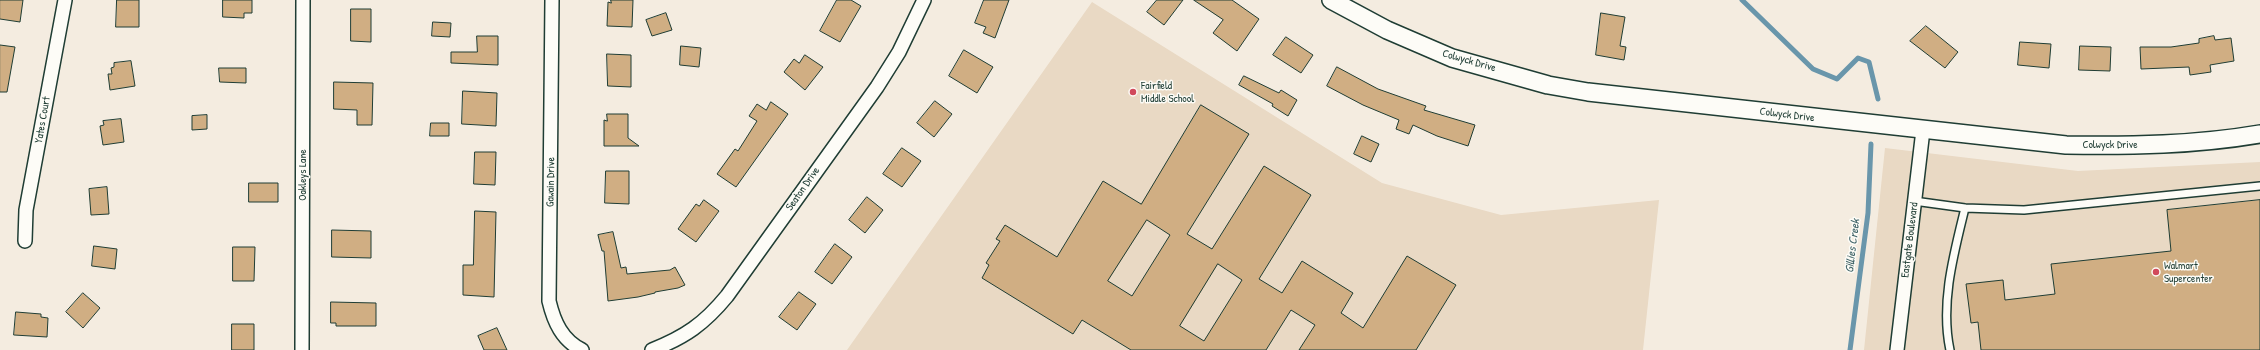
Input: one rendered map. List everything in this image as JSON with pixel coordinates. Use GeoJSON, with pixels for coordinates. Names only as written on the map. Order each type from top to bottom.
{"type":"FeatureCollection","features":[{"type":"Feature","properties":{"kind":"street","name":"Yates Court"},"geometry":{"type":"LineString","coordinates":[[24,241],[26,210],[65,0]]}},
{"type":"Feature","properties":{"kind":"street","name":"Oakleys Lane"},"geometry":{"type":"LineString","coordinates":[[302,350],[303,0]]}},
{"type":"Feature","properties":{"kind":"street","name":"Gawain Drive"},"geometry":{"type":"LineString","coordinates":[[552,0],[549,301],[557,328],[575,346],[582,350]]}},
{"type":"Feature","properties":{"kind":"street","name":"Seaton Drive"},"geometry":{"type":"LineString","coordinates":[[652,350],[692,331],[716,310],[727,296],[877,87],[902,46],[924,0]]}},
{"type":"Feature","properties":{"kind":"street","name":"Colwyck Drive"},"geometry":{"type":"LineString","coordinates":[[1332,0],[1387,30],[1452,58],[1548,85],[1588,92],[2066,145],[2123,146],[2206,141],[2260,134]]}},
{"type":"Feature","properties":{"kind":"street","name":"Eastgate Boulevard"},"geometry":{"type":"LineString","coordinates":[[1896,350],[1922,130]]}},
{"type":"Feature","properties":{"kind":"lane"},"geometry":{"type":"LineString","coordinates":[[1914,201],[1965,208],[2024,210],[2260,186]]}},
{"type":"Feature","properties":{"kind":"lane"},"geometry":{"type":"LineString","coordinates":[[1946,350],[1948,340],[1948,303],[1951,266],[1965,208]]}},
{"type":"Feature","properties":{"kind":"lane"},"geometry":{"type":"LineString","coordinates":[[1948,340],[1950,350]]}},
{"type":"Feature","properties":{"kind":"shaded area","name":"Fairfield Middle School"},"geometry":{"type":"Polygon","coordinates":[[[1092,2],[1382,183],[1501,215],[1659,200],[1643,350],[847,350],[1092,2]]]}},
{"type":"Feature","properties":{"kind":"shaded area"},"geometry":{"type":"Polygon","coordinates":[[[1885,148],[2078,171],[2260,162],[2260,350],[1864,350],[1885,148]]]}},
{"type":"Feature","properties":{"kind":"building"},"geometry":{"type":"Polygon","coordinates":[[[0,0],[23,0],[20,22],[0,19],[0,0]]]}},
{"type":"Feature","properties":{"kind":"building"},"geometry":{"type":"Polygon","coordinates":[[[117,0],[139,0],[139,27],[116,27],[117,0]]]}},
{"type":"Feature","properties":{"kind":"building"},"geometry":{"type":"Polygon","coordinates":[[[223,0],[252,0],[252,13],[244,13],[244,18],[223,17],[223,0]]]}},
{"type":"Feature","properties":{"kind":"building"},"geometry":{"type":"Polygon","coordinates":[[[611,0],[633,0],[632,27],[607,26],[608,2],[611,3],[611,0]]]}},
{"type":"Feature","properties":{"kind":"building"},"geometry":{"type":"Polygon","coordinates":[[[837,0],[851,0],[861,6],[840,42],[820,31],[837,0]]]}},
{"type":"Feature","properties":{"kind":"building"},"geometry":{"type":"Polygon","coordinates":[[[984,0],[1009,0],[995,38],[983,33],[986,27],[975,23],[984,0]]]}},
{"type":"Feature","properties":{"kind":"building"},"geometry":{"type":"Polygon","coordinates":[[[1157,0],[1183,0],[1164,25],[1147,12],[1157,0]]]}},
{"type":"Feature","properties":{"kind":"building"},"geometry":{"type":"Polygon","coordinates":[[[1194,0],[1232,0],[1259,19],[1237,51],[1213,33],[1223,20],[1194,0]]]}},
{"type":"Feature","properties":{"kind":"building"},"geometry":{"type":"Polygon","coordinates":[[[351,9],[371,9],[371,42],[351,41],[351,9]]]}},
{"type":"Feature","properties":{"kind":"building"},"geometry":{"type":"Polygon","coordinates":[[[666,13],[672,30],[652,36],[646,20],[666,13]]]}},
{"type":"Feature","properties":{"kind":"building"},"geometry":{"type":"Polygon","coordinates":[[[1601,13],[1625,17],[1620,46],[1626,47],[1624,60],[1596,55],[1601,13]]]}},
{"type":"Feature","properties":{"kind":"building"},"geometry":{"type":"Polygon","coordinates":[[[433,22],[451,23],[450,37],[432,36],[433,22]]]}},
{"type":"Feature","properties":{"kind":"building"},"geometry":{"type":"Polygon","coordinates":[[[1926,26],[1958,52],[1945,68],[1910,41],[1926,26]]]}},
{"type":"Feature","properties":{"kind":"building"},"geometry":{"type":"Polygon","coordinates":[[[477,36],[498,36],[498,65],[451,63],[451,52],[477,52],[477,36]]]}},
{"type":"Feature","properties":{"kind":"building"},"geometry":{"type":"Polygon","coordinates":[[[2214,36],[2215,40],[2231,38],[2234,61],[2210,65],[2211,72],[2190,75],[2189,67],[2141,69],[2140,47],[2171,47],[2199,43],[2199,39],[2214,36]]]}},
{"type":"Feature","properties":{"kind":"building"},"geometry":{"type":"Polygon","coordinates":[[[1286,37],[1313,55],[1301,73],[1273,55],[1286,37]]]}},
{"type":"Feature","properties":{"kind":"building"},"geometry":{"type":"Polygon","coordinates":[[[2020,42],[2051,44],[2049,68],[2018,65],[2020,42]]]}},
{"type":"Feature","properties":{"kind":"building"},"geometry":{"type":"Polygon","coordinates":[[[0,45],[15,47],[7,92],[0,92],[0,45]]]}},
{"type":"Feature","properties":{"kind":"building"},"geometry":{"type":"Polygon","coordinates":[[[681,46],[701,48],[699,67],[680,65],[681,46]]]}},
{"type":"Feature","properties":{"kind":"building"},"geometry":{"type":"Polygon","coordinates":[[[2080,46],[2111,47],[2110,71],[2079,70],[2080,46]]]}},
{"type":"Feature","properties":{"kind":"building"},"geometry":{"type":"Polygon","coordinates":[[[964,50],[993,67],[977,93],[949,76],[964,50]]]}},
{"type":"Feature","properties":{"kind":"building"},"geometry":{"type":"Polygon","coordinates":[[[607,54],[631,55],[631,87],[608,86],[607,54]]]}},
{"type":"Feature","properties":{"kind":"building"},"geometry":{"type":"Polygon","coordinates":[[[805,55],[823,67],[805,90],[784,72],[794,59],[799,63],[805,55]]]}},
{"type":"Feature","properties":{"kind":"building"},"geometry":{"type":"Polygon","coordinates":[[[131,61],[135,86],[110,90],[108,74],[112,74],[111,68],[114,67],[114,63],[131,61]]]}},
{"type":"Feature","properties":{"kind":"building"},"geometry":{"type":"Polygon","coordinates":[[[1337,67],[1378,89],[1426,106],[1424,110],[1475,125],[1468,146],[1437,136],[1413,125],[1409,134],[1396,129],[1399,120],[1363,105],[1327,86],[1337,67]]]}},
{"type":"Feature","properties":{"kind":"building"},"geometry":{"type":"Polygon","coordinates":[[[219,68],[246,68],[246,83],[220,82],[219,68]]]}},
{"type":"Feature","properties":{"kind":"building"},"geometry":{"type":"Polygon","coordinates":[[[1244,76],[1279,93],[1281,90],[1297,100],[1288,116],[1272,106],[1273,104],[1239,85],[1244,76]]]}},
{"type":"Feature","properties":{"kind":"building"},"geometry":{"type":"Polygon","coordinates":[[[334,82],[373,83],[372,125],[357,125],[357,110],[334,109],[334,82]]]}},
{"type":"Feature","properties":{"kind":"building"},"geometry":{"type":"Polygon","coordinates":[[[463,91],[497,93],[496,126],[462,124],[463,91]]]}},
{"type":"Feature","properties":{"kind":"building"},"geometry":{"type":"Polygon","coordinates":[[[935,101],[952,114],[934,137],[917,123],[935,101]]]}},
{"type":"Feature","properties":{"kind":"building"},"geometry":{"type":"Polygon","coordinates":[[[771,102],[788,114],[736,187],[717,174],[735,149],[738,151],[757,121],[749,116],[757,104],[766,110],[771,102]]]}},
{"type":"Feature","properties":{"kind":"building"},"geometry":{"type":"Polygon","coordinates":[[[1201,105],[1249,134],[1187,234],[1212,249],[1264,166],[1311,195],[1259,279],[1282,293],[1302,261],[1353,293],[1341,313],[1363,328],[1407,256],[1456,285],[1416,350],[1299,350],[1315,325],[1291,310],[1266,350],[1131,350],[1082,320],[1073,334],[982,278],[989,265],[986,263],[1000,241],[996,239],[1005,225],[1057,257],[1103,181],[1141,204],[1201,105]],[[1147,220],[1108,281],[1132,296],[1170,235],[1147,220]],[[1218,264],[1180,326],[1204,341],[1242,280],[1218,264]]]}},
{"type":"Feature","properties":{"kind":"building"},"geometry":{"type":"Polygon","coordinates":[[[607,114],[628,114],[628,138],[639,146],[604,146],[604,120],[607,121],[607,114]]]}},
{"type":"Feature","properties":{"kind":"building"},"geometry":{"type":"Polygon","coordinates":[[[207,115],[207,129],[192,130],[192,116],[207,115]]]}},
{"type":"Feature","properties":{"kind":"building"},"geometry":{"type":"Polygon","coordinates":[[[121,119],[124,142],[103,145],[100,126],[104,125],[103,121],[121,119]]]}},
{"type":"Feature","properties":{"kind":"building"},"geometry":{"type":"Polygon","coordinates":[[[431,123],[449,123],[449,136],[430,136],[431,123]]]}},
{"type":"Feature","properties":{"kind":"building"},"geometry":{"type":"Polygon","coordinates":[[[1362,136],[1379,144],[1371,162],[1354,154],[1362,136]]]}},
{"type":"Feature","properties":{"kind":"building"},"geometry":{"type":"Polygon","coordinates":[[[902,148],[921,161],[902,187],[883,174],[902,148]]]}},
{"type":"Feature","properties":{"kind":"building"},"geometry":{"type":"Polygon","coordinates":[[[475,152],[496,152],[495,185],[474,184],[475,152]]]}},
{"type":"Feature","properties":{"kind":"building"},"geometry":{"type":"Polygon","coordinates":[[[606,171],[629,171],[629,204],[605,203],[606,171]]]}},
{"type":"Feature","properties":{"kind":"building"},"geometry":{"type":"Polygon","coordinates":[[[249,183],[278,183],[278,202],[249,202],[249,183]]]}},
{"type":"Feature","properties":{"kind":"building"},"geometry":{"type":"Polygon","coordinates":[[[107,187],[109,214],[91,215],[89,189],[107,187]]]}},
{"type":"Feature","properties":{"kind":"building"},"geometry":{"type":"Polygon","coordinates":[[[867,197],[883,210],[865,233],[849,220],[867,197]]]}},
{"type":"Feature","properties":{"kind":"building"},"geometry":{"type":"Polygon","coordinates":[[[704,200],[719,211],[696,242],[678,229],[696,204],[699,206],[704,200]]]}},
{"type":"Feature","properties":{"kind":"building","name":"Walmart Supercenter"},"geometry":{"type":"Polygon","coordinates":[[[2260,200],[2260,350],[1981,350],[1978,322],[1971,323],[1966,284],[2003,280],[2005,300],[2055,294],[2051,264],[2171,251],[2167,210],[2260,200]]]}},
{"type":"Feature","properties":{"kind":"building"},"geometry":{"type":"Polygon","coordinates":[[[475,211],[496,212],[494,297],[463,295],[463,265],[473,265],[475,211]]]}},
{"type":"Feature","properties":{"kind":"building"},"geometry":{"type":"Polygon","coordinates":[[[332,230],[371,231],[371,258],[332,257],[332,230]]]}},
{"type":"Feature","properties":{"kind":"building"},"geometry":{"type":"Polygon","coordinates":[[[613,232],[621,268],[626,267],[627,274],[670,270],[675,267],[685,285],[638,297],[608,301],[604,251],[602,251],[598,235],[613,232]]]}},
{"type":"Feature","properties":{"kind":"building"},"geometry":{"type":"Polygon","coordinates":[[[835,244],[852,257],[832,284],[815,272],[835,244]]]}},
{"type":"Feature","properties":{"kind":"building"},"geometry":{"type":"Polygon","coordinates":[[[94,246],[117,249],[115,269],[92,266],[94,246]]]}},
{"type":"Feature","properties":{"kind":"building"},"geometry":{"type":"Polygon","coordinates":[[[233,247],[255,247],[254,281],[233,281],[233,247]]]}},
{"type":"Feature","properties":{"kind":"building"},"geometry":{"type":"Polygon","coordinates":[[[799,292],[816,304],[797,330],[779,317],[799,292]]]}},
{"type":"Feature","properties":{"kind":"building"},"geometry":{"type":"Polygon","coordinates":[[[83,293],[100,308],[83,328],[66,312],[83,293]]]}},
{"type":"Feature","properties":{"kind":"building"},"geometry":{"type":"Polygon","coordinates":[[[331,302],[376,303],[376,326],[336,326],[336,323],[331,323],[331,302]]]}},
{"type":"Feature","properties":{"kind":"building"},"geometry":{"type":"Polygon","coordinates":[[[16,312],[41,314],[41,317],[48,318],[47,337],[14,335],[16,312]]]}},
{"type":"Feature","properties":{"kind":"building"},"geometry":{"type":"Polygon","coordinates":[[[232,324],[254,324],[254,350],[232,350],[232,324]]]}},
{"type":"Feature","properties":{"kind":"building"},"geometry":{"type":"Polygon","coordinates":[[[497,328],[507,350],[484,350],[478,336],[497,328]]]}},
{"type":"Feature","properties":{"kind":"waterway","name":"Gillies Creek"},"geometry":{"type":"LineString","coordinates":[[1742,0],[1813,69],[1837,79],[1858,58],[1869,62],[1878,99]]}},
{"type":"Feature","properties":{"kind":"waterway","name":"Gillies Creek"},"geometry":{"type":"LineString","coordinates":[[1850,350],[1868,213],[1871,144]]}},
{"type":"Feature","properties":{"kind":"place","name":"Fairfield Middle School"},"geometry":{"type":"Point","coordinates":[1133,92]}},
{"type":"Feature","properties":{"kind":"place","name":"Walmart Supercenter"},"geometry":{"type":"Point","coordinates":[2156,272]}}]}
